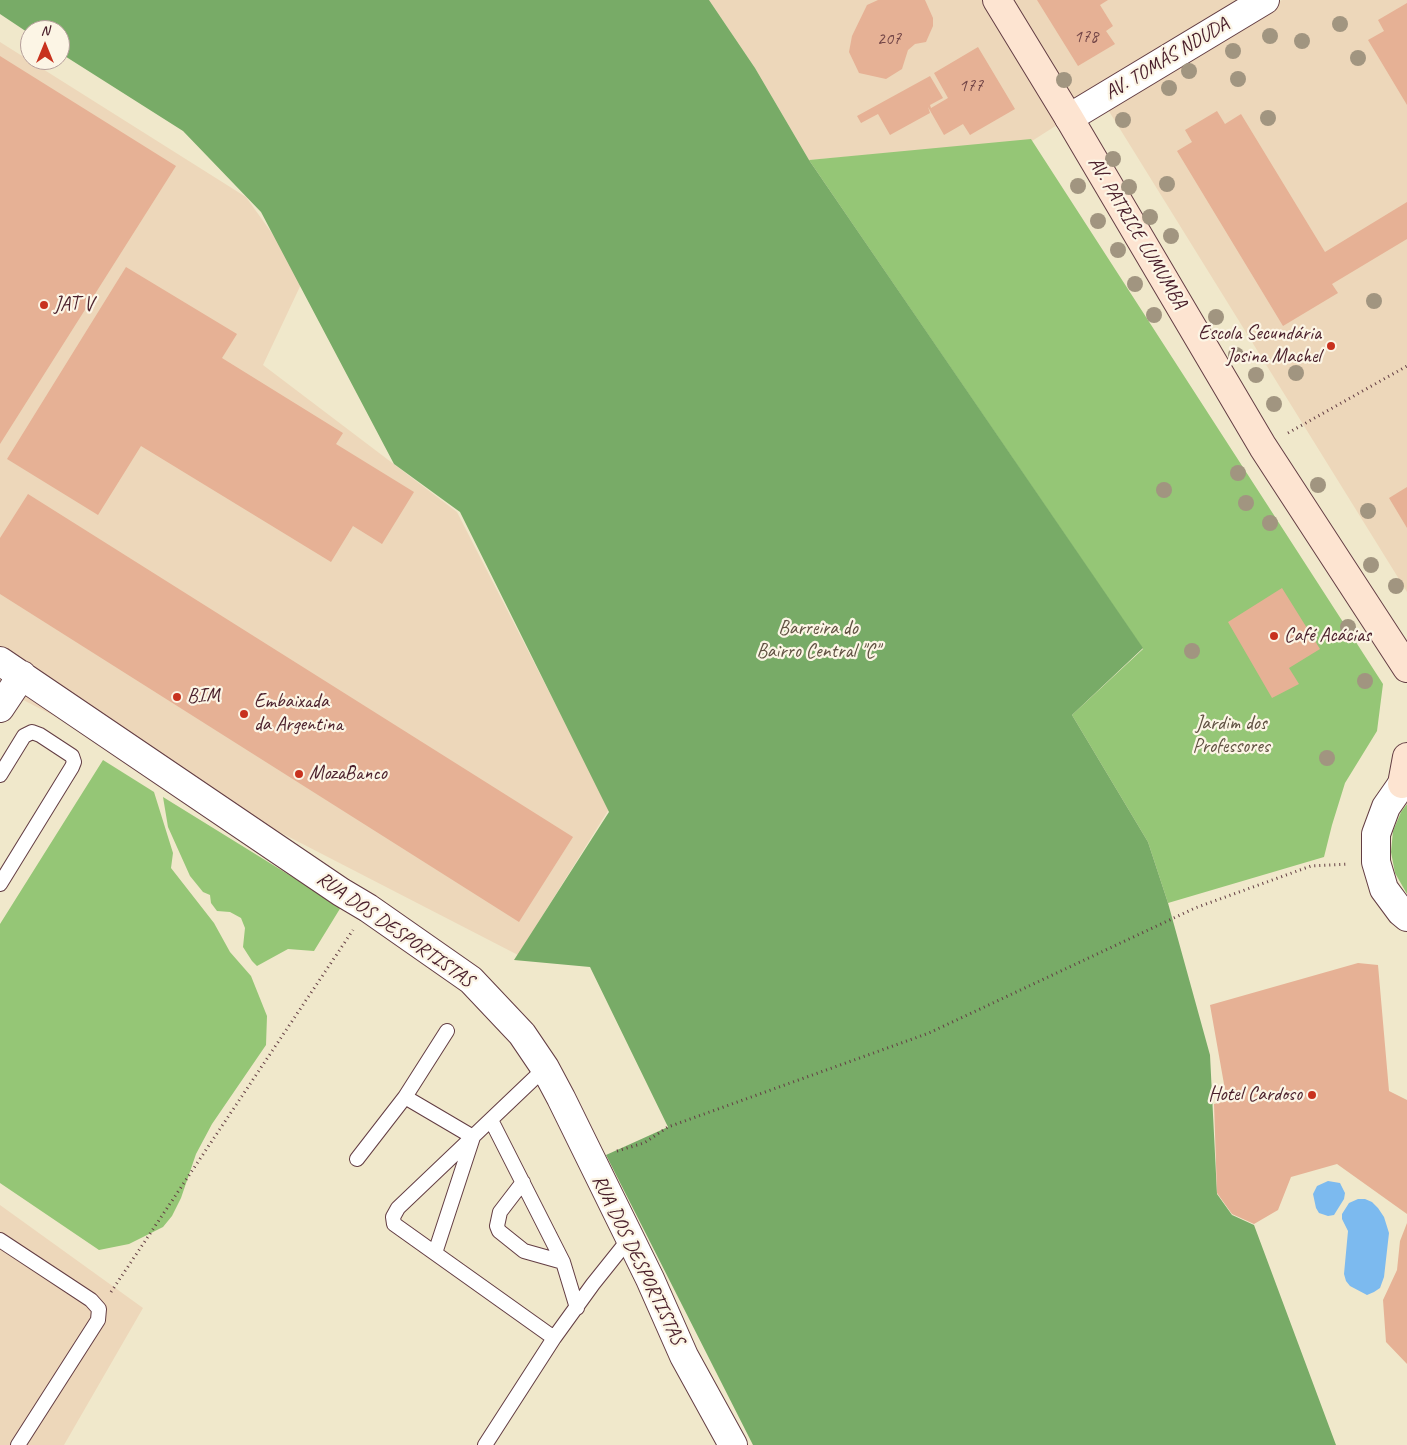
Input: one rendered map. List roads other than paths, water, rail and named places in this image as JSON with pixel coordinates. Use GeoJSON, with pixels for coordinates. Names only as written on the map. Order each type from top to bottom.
{"type":"FeatureCollection","features":[{"type":"Feature","properties":{"kind":"main road","name":"AV. PATRICE LUMUMBA"},"geometry":{"type":"LineString","coordinates":[[997,0],[1069,118],[1263,447],[1407,668]]}},
{"type":"Feature","properties":{"kind":"main road"},"geometry":{"type":"LineString","coordinates":[[1405,782],[1407,757]]}},
{"type":"Feature","properties":{"kind":"street","name":"AV. TOMÁS NDUDA"},"geometry":{"type":"LineString","coordinates":[[1069,118],[1265,0]]}},
{"type":"Feature","properties":{"kind":"street"},"geometry":{"type":"LineString","coordinates":[[0,708],[11,668]]}},
{"type":"Feature","properties":{"kind":"street","name":"RUA DOS DESPORTISTAS"},"geometry":{"type":"LineString","coordinates":[[11,668],[341,892],[368,908],[471,980],[522,1034],[545,1068],[561,1098],[650,1279],[684,1356],[734,1445]]}},
{"type":"Feature","properties":{"kind":"street"},"geometry":{"type":"LineString","coordinates":[[1405,782],[1386,807],[1376,834],[1376,862],[1384,889],[1407,917]]}},
{"type":"Feature","properties":{"kind":"lane"},"geometry":{"type":"LineString","coordinates":[[0,775],[24,736],[32,732],[40,735],[72,756],[74,762],[0,884]]}},
{"type":"Feature","properties":{"kind":"lane"},"geometry":{"type":"LineString","coordinates":[[357,1159],[405,1097],[447,1031]]}},
{"type":"Feature","properties":{"kind":"lane"},"geometry":{"type":"LineString","coordinates":[[545,1068],[398,1208],[393,1217],[394,1224],[554,1338]]}},
{"type":"Feature","properties":{"kind":"lane"},"geometry":{"type":"LineString","coordinates":[[405,1097],[473,1137]]}},
{"type":"Feature","properties":{"kind":"lane"},"geometry":{"type":"LineString","coordinates":[[491,1120],[563,1262],[577,1308]]}},
{"type":"Feature","properties":{"kind":"lane"},"geometry":{"type":"LineString","coordinates":[[435,1253],[473,1137]]}},
{"type":"Feature","properties":{"kind":"lane"},"geometry":{"type":"LineString","coordinates":[[523,1182],[500,1212],[497,1226],[498,1231],[524,1251],[563,1262]]}},
{"type":"Feature","properties":{"kind":"lane"},"geometry":{"type":"LineString","coordinates":[[485,1445],[554,1338],[593,1284],[629,1239]]}},
{"type":"Feature","properties":{"kind":"lane"},"geometry":{"type":"LineString","coordinates":[[0,1240],[91,1300],[99,1309],[98,1320],[18,1445]]}},
{"type":"Feature","properties":{"kind":"water"},"geometry":{"type":"Polygon","coordinates":[[[1328,1181],[1340,1183],[1345,1193],[1344,1199],[1334,1215],[1328,1216],[1319,1213],[1313,1194],[1317,1186],[1328,1181]]]}},
{"type":"Feature","properties":{"kind":"water"},"geometry":{"type":"Polygon","coordinates":[[[1358,1199],[1372,1202],[1378,1208],[1384,1217],[1389,1233],[1384,1277],[1380,1288],[1367,1295],[1350,1286],[1344,1274],[1348,1231],[1342,1219],[1342,1214],[1349,1203],[1358,1199]]]}},
{"type":"Feature","properties":{"kind":"place","name":"JAT V"},"geometry":{"type":"Point","coordinates":[44,305]}},
{"type":"Feature","properties":{"kind":"place","name":"Escola Secundária Josina Machel"},"geometry":{"type":"Point","coordinates":[1331,346]}},
{"type":"Feature","properties":{"kind":"place","name":"Café Acácias"},"geometry":{"type":"Point","coordinates":[1274,636]}},
{"type":"Feature","properties":{"kind":"place","name":"BIM"},"geometry":{"type":"Point","coordinates":[177,697]}},
{"type":"Feature","properties":{"kind":"place","name":"Embaixada da Argentina"},"geometry":{"type":"Point","coordinates":[244,714]}},
{"type":"Feature","properties":{"kind":"place","name":"MozaBanco"},"geometry":{"type":"Point","coordinates":[299,774]}},
{"type":"Feature","properties":{"kind":"place","name":"Hotel Cardoso"},"geometry":{"type":"Point","coordinates":[1312,1095]}},
{"type":"Feature","properties":{"kind":"park label","name":"Barreira do Bairro Central \"C\""},"geometry":{"type":"Point","coordinates":[818,640]}},
{"type":"Feature","properties":{"kind":"park label","name":"Jardim dos Professores"},"geometry":{"type":"Point","coordinates":[1231,736]}}]}
